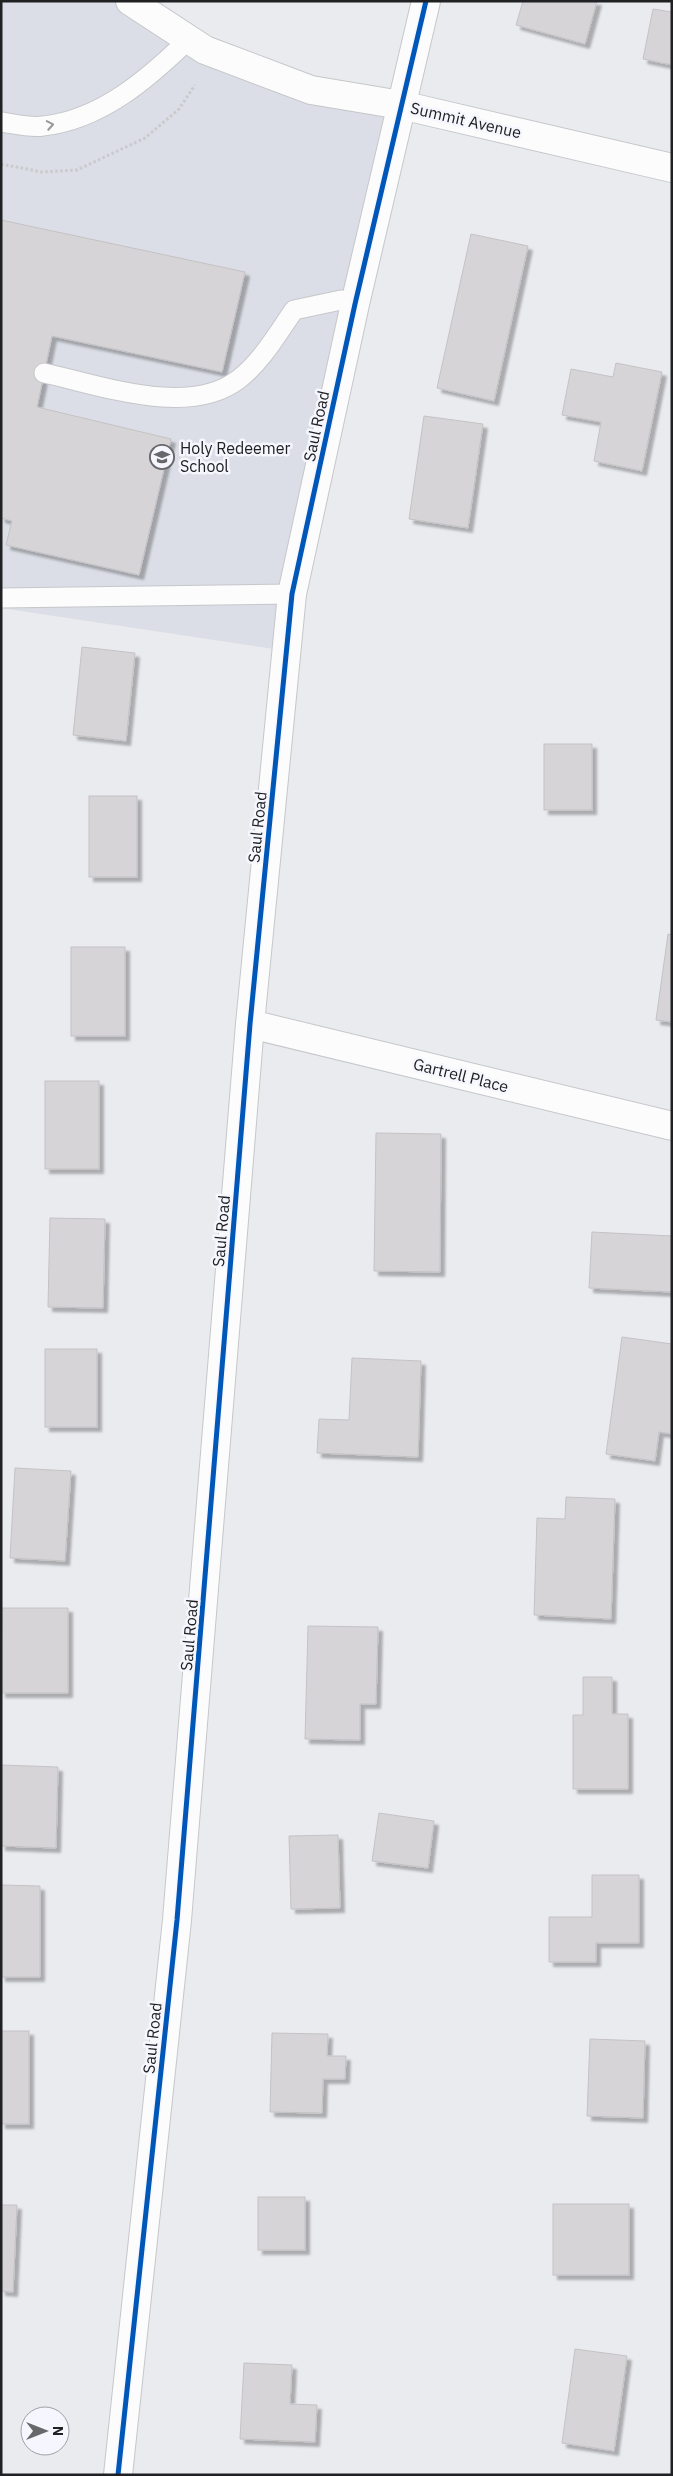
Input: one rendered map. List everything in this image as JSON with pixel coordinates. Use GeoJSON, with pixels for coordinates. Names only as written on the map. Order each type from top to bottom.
{"type":"FeatureCollection","features":[{"type":"Feature","properties":{"kind":"street","name":"Summit Avenue"},"geometry":{"type":"LineString","coordinates":[[130,1],[205,50],[312,90],[401,105],[672,168]]}},
{"type":"Feature","properties":{"kind":"street","name":"Saul Road"},"geometry":{"type":"LineString","coordinates":[[118,2475],[180,1892],[250,1024],[292,594],[355,304],[426,1]]}},
{"type":"Feature","properties":{"kind":"street","name":"Gartrell Place"},"geometry":{"type":"LineString","coordinates":[[250,1024],[672,1126]]}},
{"type":"Feature","properties":{"kind":"lane"},"geometry":{"type":"LineString","coordinates":[[1,122],[42,126],[76,120],[152,75],[189,39]]}},
{"type":"Feature","properties":{"kind":"lane"},"geometry":{"type":"LineString","coordinates":[[44,373],[153,397],[196,397],[222,389],[240,378],[266,349],[294,310],[341,300],[355,304]]}},
{"type":"Feature","properties":{"kind":"lane"},"geometry":{"type":"LineString","coordinates":[[1,598],[292,594]]}},
{"type":"Feature","properties":{"kind":"path"},"geometry":{"type":"LineString","coordinates":[[1,164],[42,172],[78,170],[145,138],[179,109],[195,85]]}},
{"type":"Feature","properties":{"kind":"shaded area","name":"Holy Redeemer School"},"geometry":{"type":"Polygon","coordinates":[[[1,1],[130,1],[205,50],[401,105],[287,651],[1,608],[1,1]]]}},
{"type":"Feature","properties":{"kind":"building"},"geometry":{"type":"Polygon","coordinates":[[[523,1],[597,1],[585,44],[516,25],[523,1]]]}},
{"type":"Feature","properties":{"kind":"building"},"geometry":{"type":"Polygon","coordinates":[[[653,9],[672,12],[672,65],[643,59],[653,9]]]}},
{"type":"Feature","properties":{"kind":"building","name":"Holy Redeemer School"},"geometry":{"type":"Polygon","coordinates":[[[1,220],[245,272],[222,372],[52,336],[37,407],[171,439],[139,575],[6,545],[12,521],[1,518],[1,220]]]}},
{"type":"Feature","properties":{"kind":"building"},"geometry":{"type":"Polygon","coordinates":[[[471,234],[528,246],[494,401],[437,388],[471,234]]]}},
{"type":"Feature","properties":{"kind":"building"},"geometry":{"type":"Polygon","coordinates":[[[616,363],[662,372],[642,471],[594,461],[601,422],[562,415],[571,369],[613,377],[616,363]]]}},
{"type":"Feature","properties":{"kind":"building"},"geometry":{"type":"Polygon","coordinates":[[[424,416],[483,424],[468,528],[409,519],[424,416]]]}},
{"type":"Feature","properties":{"kind":"building"},"geometry":{"type":"Polygon","coordinates":[[[82,647],[135,653],[126,741],[73,735],[82,647]]]}},
{"type":"Feature","properties":{"kind":"building"},"geometry":{"type":"Polygon","coordinates":[[[544,744],[592,744],[592,810],[544,810],[544,744]]]}},
{"type":"Feature","properties":{"kind":"building"},"geometry":{"type":"Polygon","coordinates":[[[89,796],[137,796],[137,877],[89,877],[89,796]]]}},
{"type":"Feature","properties":{"kind":"building"},"geometry":{"type":"Polygon","coordinates":[[[668,934],[672,935],[672,1022],[656,1020],[668,934]]]}},
{"type":"Feature","properties":{"kind":"building"},"geometry":{"type":"Polygon","coordinates":[[[71,947],[125,947],[125,1036],[71,1036],[71,947]]]}},
{"type":"Feature","properties":{"kind":"building"},"geometry":{"type":"Polygon","coordinates":[[[45,1081],[99,1081],[99,1169],[45,1169],[45,1081]]]}},
{"type":"Feature","properties":{"kind":"building"},"geometry":{"type":"Polygon","coordinates":[[[376,1133],[441,1134],[440,1272],[374,1271],[376,1133]]]}},
{"type":"Feature","properties":{"kind":"building"},"geometry":{"type":"Polygon","coordinates":[[[50,1218],[105,1219],[103,1308],[48,1307],[50,1218]]]}},
{"type":"Feature","properties":{"kind":"building"},"geometry":{"type":"Polygon","coordinates":[[[592,1232],[672,1236],[672,1292],[589,1288],[592,1232]]]}},
{"type":"Feature","properties":{"kind":"building"},"geometry":{"type":"Polygon","coordinates":[[[622,1337],[672,1344],[672,1434],[659,1432],[655,1461],[606,1454],[622,1337]]]}},
{"type":"Feature","properties":{"kind":"building"},"geometry":{"type":"Polygon","coordinates":[[[45,1349],[97,1349],[97,1427],[45,1427],[45,1349]]]}},
{"type":"Feature","properties":{"kind":"building"},"geometry":{"type":"Polygon","coordinates":[[[352,1358],[421,1361],[418,1457],[317,1453],[319,1419],[349,1420],[352,1358]]]}},
{"type":"Feature","properties":{"kind":"building"},"geometry":{"type":"Polygon","coordinates":[[[15,1468],[71,1471],[65,1561],[10,1558],[15,1468]]]}},
{"type":"Feature","properties":{"kind":"building"},"geometry":{"type":"Polygon","coordinates":[[[566,1497],[615,1499],[611,1619],[534,1615],[537,1518],[565,1519],[566,1497]]]}},
{"type":"Feature","properties":{"kind":"building"},"geometry":{"type":"Polygon","coordinates":[[[2,1608],[68,1608],[68,1693],[1,1693],[2,1608]]]}},
{"type":"Feature","properties":{"kind":"building"},"geometry":{"type":"Polygon","coordinates":[[[308,1626],[378,1627],[376,1704],[360,1704],[360,1740],[305,1739],[308,1626]]]}},
{"type":"Feature","properties":{"kind":"building"},"geometry":{"type":"Polygon","coordinates":[[[583,1677],[612,1677],[612,1714],[628,1714],[628,1789],[573,1789],[573,1715],[583,1715],[583,1677]]]}},
{"type":"Feature","properties":{"kind":"building"},"geometry":{"type":"Polygon","coordinates":[[[1,1765],[58,1767],[56,1848],[1,1846],[1,1765]]]}},
{"type":"Feature","properties":{"kind":"building"},"geometry":{"type":"Polygon","coordinates":[[[379,1813],[434,1821],[428,1868],[372,1861],[379,1813]]]}},
{"type":"Feature","properties":{"kind":"building"},"geometry":{"type":"Polygon","coordinates":[[[338,1835],[340,1908],[291,1909],[289,1836],[338,1835]]]}},
{"type":"Feature","properties":{"kind":"building"},"geometry":{"type":"Polygon","coordinates":[[[592,1875],[639,1875],[639,1943],[596,1943],[596,1962],[549,1962],[549,1917],[592,1917],[592,1875]]]}},
{"type":"Feature","properties":{"kind":"building"},"geometry":{"type":"Polygon","coordinates":[[[1,1885],[40,1886],[40,1977],[1,1977],[1,1885]]]}},
{"type":"Feature","properties":{"kind":"building"},"geometry":{"type":"Polygon","coordinates":[[[1,2031],[29,2031],[29,2124],[1,2124],[1,2031]]]}},
{"type":"Feature","properties":{"kind":"building"},"geometry":{"type":"Polygon","coordinates":[[[272,2033],[328,2034],[327,2056],[346,2056],[345,2079],[323,2079],[322,2113],[270,2112],[272,2033]]]}},
{"type":"Feature","properties":{"kind":"building"},"geometry":{"type":"Polygon","coordinates":[[[590,2039],[645,2041],[643,2118],[587,2116],[590,2039]]]}},
{"type":"Feature","properties":{"kind":"building"},"geometry":{"type":"Polygon","coordinates":[[[258,2197],[305,2197],[305,2250],[258,2250],[258,2197]]]}},
{"type":"Feature","properties":{"kind":"building"},"geometry":{"type":"Polygon","coordinates":[[[553,2204],[629,2204],[629,2275],[553,2275],[553,2204]]]}},
{"type":"Feature","properties":{"kind":"building"},"geometry":{"type":"Polygon","coordinates":[[[1,2205],[17,2205],[13,2292],[1,2291],[1,2205]]]}},
{"type":"Feature","properties":{"kind":"building"},"geometry":{"type":"Polygon","coordinates":[[[575,2349],[627,2356],[614,2451],[562,2443],[575,2349]]]}},
{"type":"Feature","properties":{"kind":"building"},"geometry":{"type":"Polygon","coordinates":[[[244,2363],[292,2365],[290,2404],[317,2405],[315,2442],[240,2439],[244,2363]]]}},
{"type":"Feature","properties":{"kind":"cycle path"},"geometry":{"type":"LineString","coordinates":[[118,2475],[177,1920],[250,1024],[292,594],[355,304],[426,1]]}},
{"type":"Feature","properties":{"kind":"place","name":"Holy Redeemer School"},"geometry":{"type":"Point","coordinates":[162,457]}}]}
